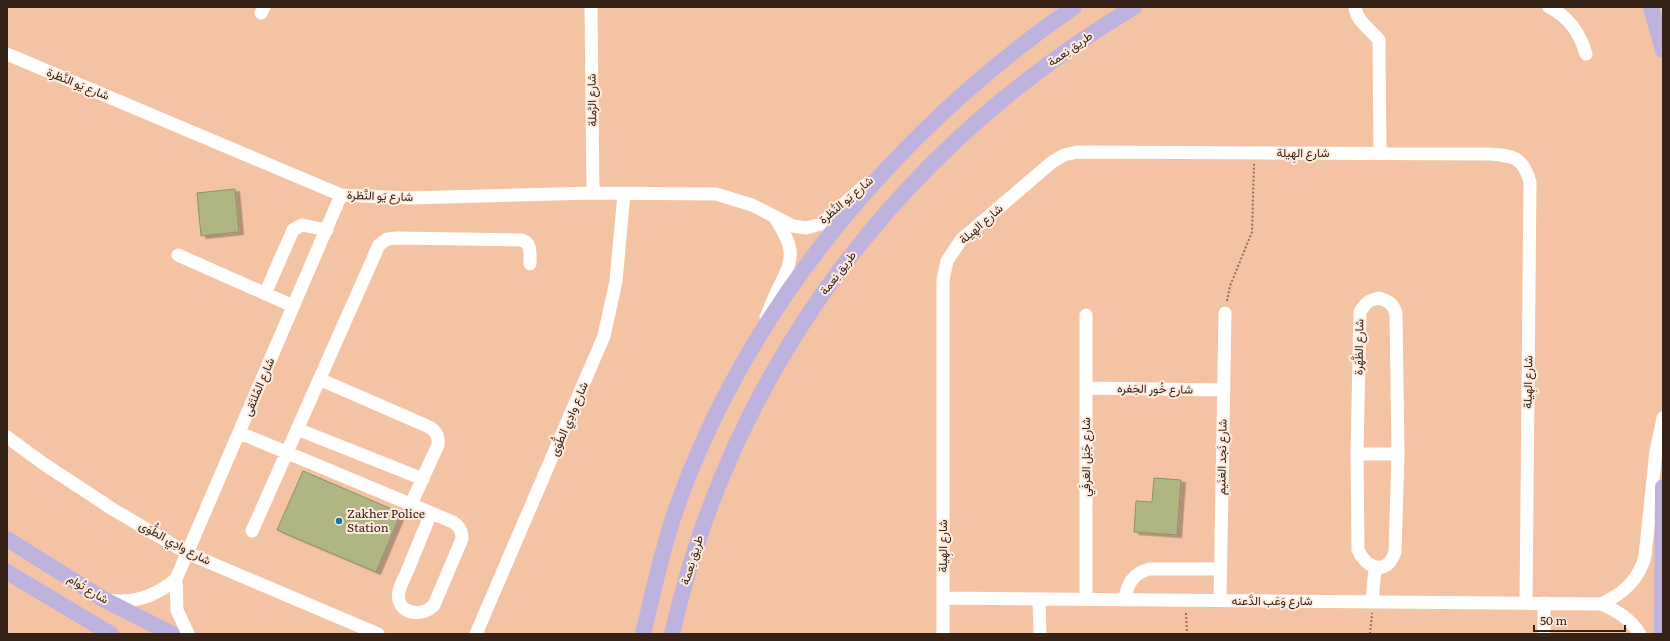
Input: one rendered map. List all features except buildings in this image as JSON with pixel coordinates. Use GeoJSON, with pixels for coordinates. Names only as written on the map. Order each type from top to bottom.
{"type":"FeatureCollection","features":[{"type":"Feature","properties":{"kind":"main road"},"geometry":{"type":"LineString","coordinates":[[643,634],[659,565],[680,498],[707,434],[744,365],[785,298],[812,260],[856,204],[909,146],[969,88],[1003,60],[1074,7]]}},
{"type":"Feature","properties":{"kind":"main road","name":"طريق نِعمة"},"geometry":{"type":"LineString","coordinates":[[672,634],[698,539],[735,444],[752,409],[787,348],[835,276],[858,245],[910,186],[966,131],[997,104],[1063,53],[1134,7]]}},
{"type":"Feature","properties":{"kind":"main road"},"geometry":{"type":"LineString","coordinates":[[1651,7],[1663,50]]}},
{"type":"Feature","properties":{"kind":"main road"},"geometry":{"type":"LineString","coordinates":[[1662,634],[1663,488]]}},
{"type":"Feature","properties":{"kind":"main road","name":"شارع تُوام"},"geometry":{"type":"LineString","coordinates":[[7,539],[103,599],[172,634]]}},
{"type":"Feature","properties":{"kind":"main road"},"geometry":{"type":"LineString","coordinates":[[7,572],[111,634]]}},
{"type":"Feature","properties":{"kind":"street","name":"شارع الرَّملة"},"geometry":{"type":"LineString","coordinates":[[591,7],[593,193]]}},
{"type":"Feature","properties":{"kind":"street"},"geometry":{"type":"LineString","coordinates":[[1356,7],[1356,13],[1379,40],[1380,153]]}},
{"type":"Feature","properties":{"kind":"street"},"geometry":{"type":"LineString","coordinates":[[1549,7],[1565,18],[1573,26],[1579,35],[1586,54]]}},
{"type":"Feature","properties":{"kind":"street","name":"شارع يَو النَّظرة"},"geometry":{"type":"LineString","coordinates":[[7,54],[342,195],[408,198],[593,193],[716,194],[752,205],[793,226],[806,228],[821,224],[909,146]]}},
{"type":"Feature","properties":{"kind":"street","name":"شارع الهِيلة"},"geometry":{"type":"LineString","coordinates":[[943,634],[943,280],[947,261],[951,252],[961,240],[1052,162],[1077,152],[1091,151],[1508,155],[1517,158],[1526,168],[1530,182],[1526,603]]}},
{"type":"Feature","properties":{"kind":"street","name":"شارع وادِي الطُّوَى"},"geometry":{"type":"LineString","coordinates":[[476,634],[604,336],[615,287],[624,194]]}},
{"type":"Feature","properties":{"kind":"street","name":"شارع المُلتَقى"},"geometry":{"type":"LineString","coordinates":[[188,634],[178,610],[176,579],[342,195]]}},
{"type":"Feature","properties":{"kind":"street"},"geometry":{"type":"LineString","coordinates":[[744,365],[791,261],[789,242],[775,218]]}},
{"type":"Feature","properties":{"kind":"street"},"geometry":{"type":"LineString","coordinates":[[265,294],[293,230],[302,225],[326,230]]}},
{"type":"Feature","properties":{"kind":"street"},"geometry":{"type":"LineString","coordinates":[[252,531],[374,252],[383,242],[397,238],[521,240],[529,246],[530,264]]}},
{"type":"Feature","properties":{"kind":"street"},"geometry":{"type":"LineString","coordinates":[[178,255],[294,306]]}},
{"type":"Feature","properties":{"kind":"street","name":"شارع الظَّهَرة"},"geometry":{"type":"LineString","coordinates":[[1379,298],[1387,300],[1394,306],[1396,313],[1398,454],[1395,552],[1392,560],[1387,565],[1376,568],[1362,558],[1358,550],[1357,454],[1360,312],[1364,304],[1379,298]]}},
{"type":"Feature","properties":{"kind":"street","name":"شارع نَجد الغنَيم"},"geometry":{"type":"LineString","coordinates":[[1220,601],[1225,313]]}},
{"type":"Feature","properties":{"kind":"street","name":"شارع جَبَل العَرفَي"},"geometry":{"type":"LineString","coordinates":[[1086,315],[1086,599]]}},
{"type":"Feature","properties":{"kind":"street"},"geometry":{"type":"LineString","coordinates":[[319,379],[427,426],[438,436],[438,446],[411,504]]}},
{"type":"Feature","properties":{"kind":"street","name":"شارع خُور الجَفره"},"geometry":{"type":"LineString","coordinates":[[1086,388],[1224,390]]}},
{"type":"Feature","properties":{"kind":"street","name":"شارع وَعَب الدَّعنه"},"geometry":{"type":"LineString","coordinates":[[1601,604],[1617,597],[1624,591],[1635,580],[1642,568],[1645,556],[1656,451],[1663,418]]}},
{"type":"Feature","properties":{"kind":"street"},"geometry":{"type":"LineString","coordinates":[[297,429],[423,479]]}},
{"type":"Feature","properties":{"kind":"street"},"geometry":{"type":"LineString","coordinates":[[240,433],[411,504],[458,525],[462,534],[462,540],[434,605],[429,610],[415,614],[402,606],[399,591],[431,513]]}},
{"type":"Feature","properties":{"kind":"street","name":"شارع وادِي الطُّوَى"},"geometry":{"type":"LineString","coordinates":[[7,437],[44,464],[114,510],[187,553],[378,634]]}},
{"type":"Feature","properties":{"kind":"street"},"geometry":{"type":"LineString","coordinates":[[1357,454],[1398,454]]}},
{"type":"Feature","properties":{"kind":"street"},"geometry":{"type":"LineString","coordinates":[[1372,602],[1376,568]]}},
{"type":"Feature","properties":{"kind":"street"},"geometry":{"type":"LineString","coordinates":[[1124,600],[1128,584],[1139,572],[1149,569],[1220,569]]}},
{"type":"Feature","properties":{"kind":"street"},"geometry":{"type":"LineString","coordinates":[[103,599],[125,601],[136,600],[158,592],[176,579]]}},
{"type":"Feature","properties":{"kind":"street","name":"شارع وَعَب الدَّعنه"},"geometry":{"type":"LineString","coordinates":[[943,598],[1601,604],[1622,614],[1635,626],[1640,634]]}},
{"type":"Feature","properties":{"kind":"street"},"geometry":{"type":"LineString","coordinates":[[1039,599],[1040,634]]}},
{"type":"Feature","properties":{"kind":"street"},"geometry":{"type":"LineString","coordinates":[[1544,603],[1544,634]]}},
{"type":"Feature","properties":{"kind":"path"},"geometry":{"type":"LineString","coordinates":[[1225,313],[1230,286],[1252,232],[1254,153]]}},
{"type":"Feature","properties":{"kind":"path"},"geometry":{"type":"LineString","coordinates":[[1186,600],[1187,634]]}},
{"type":"Feature","properties":{"kind":"path"},"geometry":{"type":"LineString","coordinates":[[1370,634],[1372,602]]}},
{"type":"Feature","properties":{"kind":"place","name":"Zakher Police Station"},"geometry":{"type":"Point","coordinates":[339,521]}}]}
